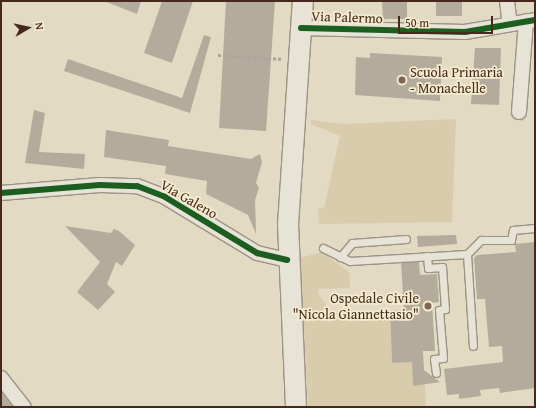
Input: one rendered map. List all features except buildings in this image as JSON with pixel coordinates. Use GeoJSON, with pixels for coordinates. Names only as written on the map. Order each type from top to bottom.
{"type":"FeatureCollection","features":[{"type":"Feature","properties":{"kind":"main road"},"geometry":{"type":"LineString","coordinates":[[296,407],[287,260],[303,1]]}},
{"type":"Feature","properties":{"kind":"street"},"geometry":{"type":"LineString","coordinates":[[507,1],[510,24]]}},
{"type":"Feature","properties":{"kind":"street","name":"Via Palermo"},"geometry":{"type":"LineString","coordinates":[[301,28],[465,32],[531,20]]}},
{"type":"Feature","properties":{"kind":"street"},"geometry":{"type":"LineString","coordinates":[[519,112],[531,20]]}},
{"type":"Feature","properties":{"kind":"street","name":"Via Galeno"},"geometry":{"type":"LineString","coordinates":[[1,193],[100,185],[137,186],[165,197],[257,253],[287,260]]}},
{"type":"Feature","properties":{"kind":"street"},"geometry":{"type":"LineString","coordinates":[[1,378],[24,407]]}},
{"type":"Feature","properties":{"kind":"lane"},"geometry":{"type":"LineString","coordinates":[[323,248],[350,261],[466,254],[481,240],[511,240],[513,230],[535,228]]}},
{"type":"Feature","properties":{"kind":"lane"},"geometry":{"type":"LineString","coordinates":[[340,257],[352,243],[406,239]]}},
{"type":"Feature","properties":{"kind":"lane"},"geometry":{"type":"LineString","coordinates":[[466,254],[473,346]]}},
{"type":"Feature","properties":{"kind":"lane"},"geometry":{"type":"LineString","coordinates":[[427,256],[428,268],[442,267],[445,309],[439,310],[443,358],[434,359],[436,374]]}},
{"type":"Feature","properties":{"kind":"path"},"geometry":{"type":"LineString","coordinates":[[218,54],[283,59]]}},
{"type":"Feature","properties":{"kind":"shaded area"},"geometry":{"type":"Polygon","coordinates":[[[456,119],[452,222],[319,224],[318,209],[324,208],[340,136],[311,124],[311,120],[343,124],[456,119]]]}},
{"type":"Feature","properties":{"kind":"shaded area"},"geometry":{"type":"Polygon","coordinates":[[[322,252],[349,272],[350,288],[319,289],[318,294],[334,315],[390,311],[392,363],[412,362],[413,386],[425,384],[426,407],[308,407],[300,258],[322,252]]]}},
{"type":"Feature","properties":{"kind":"cycle path"},"geometry":{"type":"LineString","coordinates":[[301,28],[465,32],[535,20]]}},
{"type":"Feature","properties":{"kind":"cycle path"},"geometry":{"type":"LineString","coordinates":[[1,193],[100,185],[137,186],[165,197],[257,253],[287,260]]}},
{"type":"Feature","properties":{"kind":"place","name":"Scuola Primaria - Monachelle"},"geometry":{"type":"Point","coordinates":[402,80]}},
{"type":"Feature","properties":{"kind":"place","name":"Ospedale Civile \"Nicola Giannettasio\""},"geometry":{"type":"Point","coordinates":[428,306]}}]}
